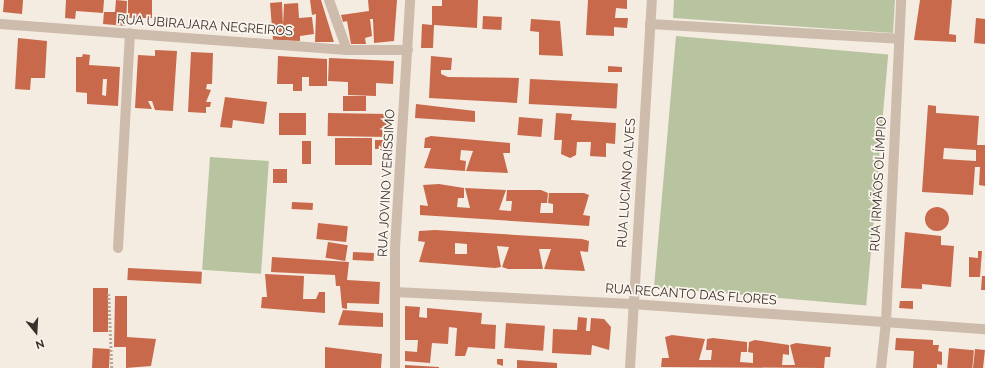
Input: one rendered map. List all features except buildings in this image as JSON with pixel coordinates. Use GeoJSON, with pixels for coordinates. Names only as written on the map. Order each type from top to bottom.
{"type":"FeatureCollection","features":[{"type":"Feature","properties":{"kind":"street"},"geometry":{"type":"LineString","coordinates":[[329,0],[347,50]]}},
{"type":"Feature","properties":{"kind":"street","name":"RUA JOVINO VERÍSSIMO"},"geometry":{"type":"LineString","coordinates":[[395,368],[395,292],[410,0]]}},
{"type":"Feature","properties":{"kind":"street","name":"RUA LUCIANO ALVES"},"geometry":{"type":"LineString","coordinates":[[630,368],[632,304],[652,0]]}},
{"type":"Feature","properties":{"kind":"street","name":"RUA IRMÃOS OLÍMPIO"},"geometry":{"type":"LineString","coordinates":[[880,368],[886,322],[901,0]]}},
{"type":"Feature","properties":{"kind":"street","name":"RUA UBIRAJARA NEGREIROS"},"geometry":{"type":"LineString","coordinates":[[0,24],[347,50],[408,50]]}},
{"type":"Feature","properties":{"kind":"street"},"geometry":{"type":"LineString","coordinates":[[650,24],[899,39]]}},
{"type":"Feature","properties":{"kind":"street"},"geometry":{"type":"LineString","coordinates":[[118,248],[130,33]]}},
{"type":"Feature","properties":{"kind":"street","name":"RUA RECANTO DAS FLORES"},"geometry":{"type":"LineString","coordinates":[[395,292],[632,304],[985,329]]}},
{"type":"Feature","properties":{"kind":"path"},"geometry":{"type":"LineString","coordinates":[[109,294],[112,368]]}},
{"type":"Feature","properties":{"kind":"green space"},"geometry":{"type":"Polygon","coordinates":[[[674,0],[895,0],[893,33],[673,18],[674,0]]]}},
{"type":"Feature","properties":{"kind":"green space"},"geometry":{"type":"Polygon","coordinates":[[[676,36],[888,55],[866,306],[654,287],[676,36]]]}},
{"type":"Feature","properties":{"kind":"green space"},"geometry":{"type":"Polygon","coordinates":[[[210,157],[269,161],[261,274],[202,270],[210,157]]]}}]}
